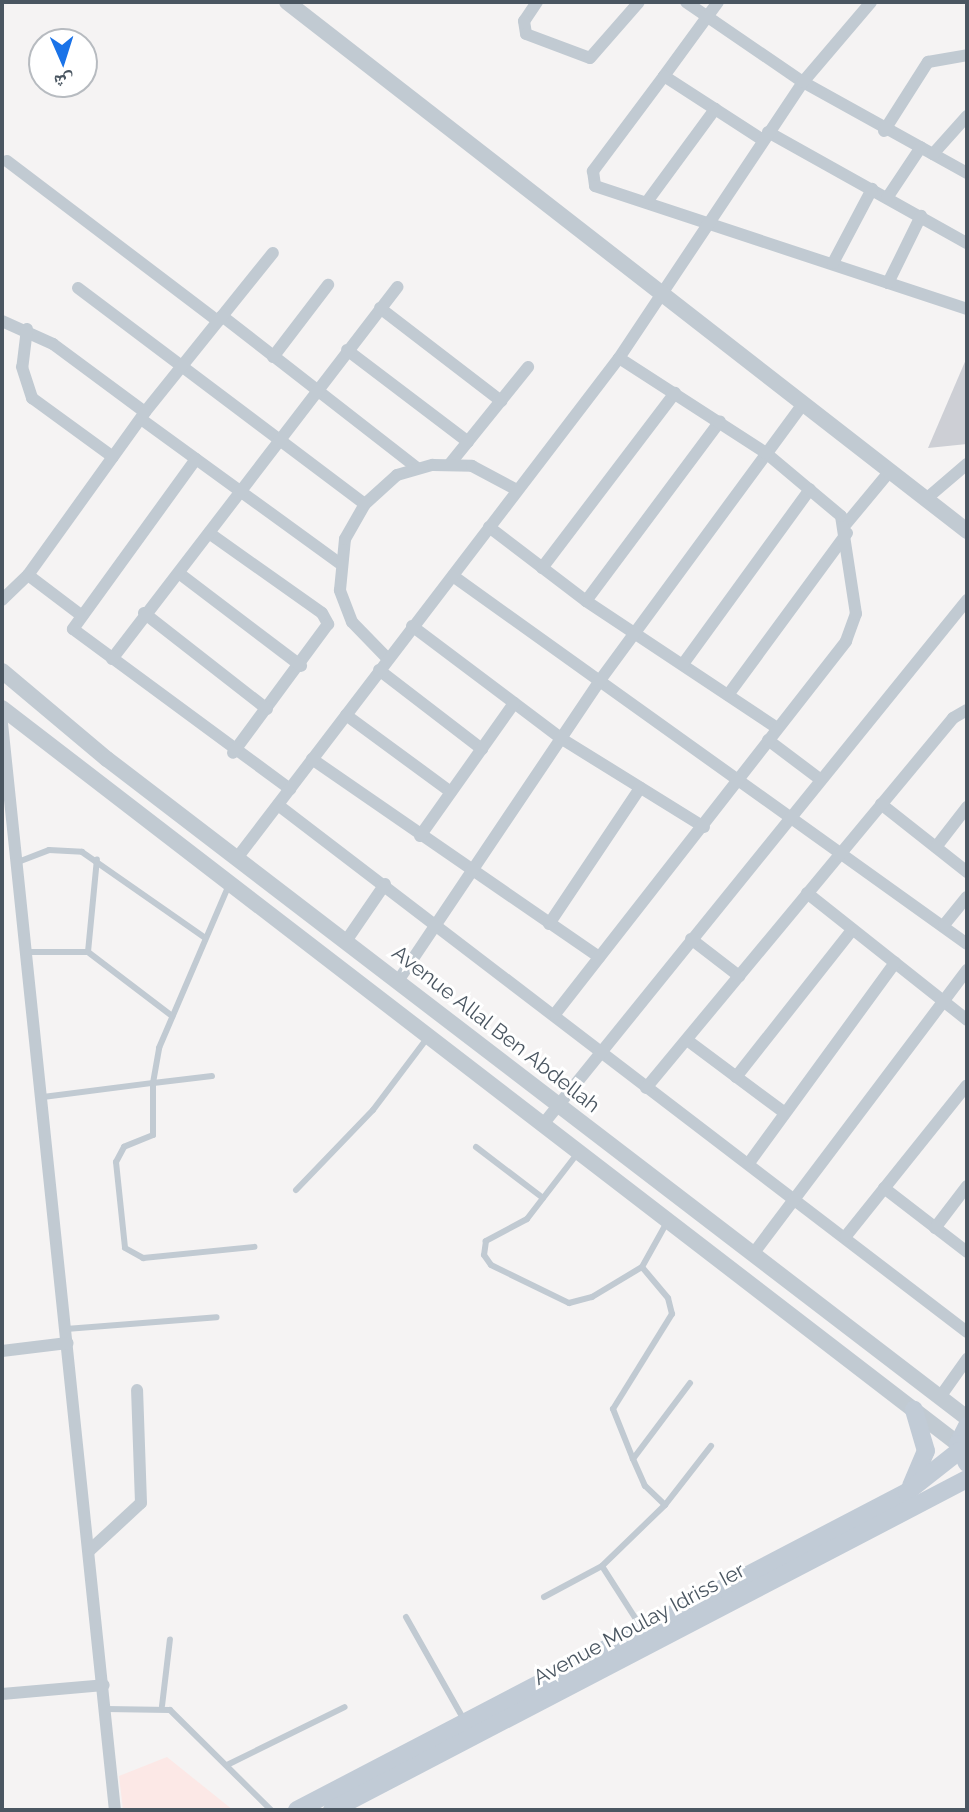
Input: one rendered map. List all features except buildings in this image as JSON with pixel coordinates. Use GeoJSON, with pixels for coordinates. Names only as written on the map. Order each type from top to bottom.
{"type":"FeatureCollection","features":[{"type":"Feature","properties":{"kind":"main road"},"geometry":{"type":"LineString","coordinates":[[907,1492],[926,1451],[914,1410]]}},
{"type":"Feature","properties":{"kind":"main road"},"geometry":{"type":"LineString","coordinates":[[962,1453],[967,1426]]}},
{"type":"Feature","properties":{"kind":"main road","name":"Avenue Moulay Idriss Ier"},"geometry":{"type":"LineString","coordinates":[[297,1810],[907,1492],[962,1453]]}},
{"type":"Feature","properties":{"kind":"main road","name":"Avenue Moulay Idriss Ier"},"geometry":{"type":"LineString","coordinates":[[332,1810],[967,1479]]}},
{"type":"Feature","properties":{"kind":"street"},"geometry":{"type":"LineString","coordinates":[[287,2],[967,531]]}},
{"type":"Feature","properties":{"kind":"street"},"geometry":{"type":"LineString","coordinates":[[537,2],[524,21],[526,34],[590,58],[602,51],[639,2]]}},
{"type":"Feature","properties":{"kind":"street"},"geometry":{"type":"LineString","coordinates":[[686,2],[803,82],[884,131],[967,173]]}},
{"type":"Feature","properties":{"kind":"street"},"geometry":{"type":"LineString","coordinates":[[718,2],[591,180],[598,188],[649,200],[712,220],[967,309]]}},
{"type":"Feature","properties":{"kind":"street"},"geometry":{"type":"LineString","coordinates":[[237,858],[387,658],[619,358],[664,296],[765,136],[803,82],[871,2]]}},
{"type":"Feature","properties":{"kind":"street"},"geometry":{"type":"LineString","coordinates":[[884,131],[928,62],[967,55]]}},
{"type":"Feature","properties":{"kind":"street"},"geometry":{"type":"LineString","coordinates":[[664,76],[715,109],[872,189],[967,243]]}},
{"type":"Feature","properties":{"kind":"street"},"geometry":{"type":"LineString","coordinates":[[649,200],[715,109]]}},
{"type":"Feature","properties":{"kind":"street"},"geometry":{"type":"LineString","coordinates":[[933,154],[967,116]]}},
{"type":"Feature","properties":{"kind":"street"},"geometry":{"type":"LineString","coordinates":[[887,198],[920,147]]}},
{"type":"Feature","properties":{"kind":"street"},"geometry":{"type":"LineString","coordinates":[[7,161],[273,357],[416,467]]}},
{"type":"Feature","properties":{"kind":"street"},"geometry":{"type":"LineString","coordinates":[[833,263],[872,189]]}},
{"type":"Feature","properties":{"kind":"street"},"geometry":{"type":"LineString","coordinates":[[888,283],[920,216]]}},
{"type":"Feature","properties":{"kind":"street"},"geometry":{"type":"LineString","coordinates":[[2,599],[28,575],[143,415],[273,253]]}},
{"type":"Feature","properties":{"kind":"street"},"geometry":{"type":"LineString","coordinates":[[273,357],[328,285]]}},
{"type":"Feature","properties":{"kind":"street"},"geometry":{"type":"LineString","coordinates":[[112,659],[144,613],[180,575],[277,436],[397,287]]}},
{"type":"Feature","properties":{"kind":"street"},"geometry":{"type":"LineString","coordinates":[[78,288],[365,504]]}},
{"type":"Feature","properties":{"kind":"street"},"geometry":{"type":"LineString","coordinates":[[380,308],[501,401]]}},
{"type":"Feature","properties":{"kind":"street"},"geometry":{"type":"LineString","coordinates":[[2,321],[27,329],[143,415],[196,459],[339,563]]}},
{"type":"Feature","properties":{"kind":"street"},"geometry":{"type":"LineString","coordinates":[[27,329],[22,367],[32,398],[113,457]]}},
{"type":"Feature","properties":{"kind":"street"},"geometry":{"type":"LineString","coordinates":[[347,350],[468,443]]}},
{"type":"Feature","properties":{"kind":"street"},"geometry":{"type":"LineString","coordinates":[[555,1014],[704,827],[853,628],[846,528],[810,489],[766,453],[619,358]]}},
{"type":"Feature","properties":{"kind":"street"},"geometry":{"type":"LineString","coordinates":[[449,465],[528,367]]}},
{"type":"Feature","properties":{"kind":"street"},"geometry":{"type":"LineString","coordinates":[[542,568],[676,393]]}},
{"type":"Feature","properties":{"kind":"street"},"geometry":{"type":"LineString","coordinates":[[398,981],[474,873],[598,683],[803,404]]}},
{"type":"Feature","properties":{"kind":"street"},"geometry":{"type":"LineString","coordinates":[[586,601],[720,421]]}},
{"type":"Feature","properties":{"kind":"street"},"geometry":{"type":"LineString","coordinates":[[196,459],[78,613],[76,632],[233,753],[290,789]]}},
{"type":"Feature","properties":{"kind":"street"},"geometry":{"type":"LineString","coordinates":[[926,499],[967,464]]}},
{"type":"Feature","properties":{"kind":"street"},"geometry":{"type":"LineString","coordinates":[[387,658],[352,622],[339,563],[365,504],[416,467],[449,465],[494,474],[517,490]]}},
{"type":"Feature","properties":{"kind":"street"},"geometry":{"type":"LineString","coordinates":[[728,695],[846,528],[890,471]]}},
{"type":"Feature","properties":{"kind":"street"},"geometry":{"type":"LineString","coordinates":[[683,664],[810,489]]}},
{"type":"Feature","properties":{"kind":"street"},"geometry":{"type":"LineString","coordinates":[[489,527],[586,601],[777,728]]}},
{"type":"Feature","properties":{"kind":"street"},"geometry":{"type":"LineString","coordinates":[[209,533],[326,618],[325,635],[233,753]]}},
{"type":"Feature","properties":{"kind":"street"},"geometry":{"type":"LineString","coordinates":[[28,575],[78,613]]}},
{"type":"Feature","properties":{"kind":"street"},"geometry":{"type":"LineString","coordinates":[[180,575],[301,666]]}},
{"type":"Feature","properties":{"kind":"street"},"geometry":{"type":"LineString","coordinates":[[453,576],[598,683],[794,813],[967,944]]}},
{"type":"Feature","properties":{"kind":"street"},"geometry":{"type":"LineString","coordinates":[[544,1122],[599,1050],[967,600]]}},
{"type":"Feature","properties":{"kind":"street"},"geometry":{"type":"LineString","coordinates":[[144,613],[267,709]]}},
{"type":"Feature","properties":{"kind":"street"},"geometry":{"type":"LineString","coordinates":[[412,626],[562,739],[704,827]]}},
{"type":"Feature","properties":{"kind":"street"},"geometry":{"type":"LineString","coordinates":[[379,670],[482,749]]}},
{"type":"Feature","properties":{"kind":"street","name":"Avenue Allal Ben Abdellah"},"geometry":{"type":"LineString","coordinates":[[2,671],[237,858],[967,1418]]}},
{"type":"Feature","properties":{"kind":"street"},"geometry":{"type":"LineString","coordinates":[[420,836],[513,703]]}},
{"type":"Feature","properties":{"kind":"street","name":"Avenue Allal Ben Abdellah"},"geometry":{"type":"LineString","coordinates":[[2,708],[229,885],[669,1218],[914,1410],[962,1453]]}},
{"type":"Feature","properties":{"kind":"street"},"geometry":{"type":"LineString","coordinates":[[646,1088],[953,718],[967,710]]}},
{"type":"Feature","properties":{"kind":"street"},"geometry":{"type":"LineString","coordinates":[[346,715],[451,792]]}},
{"type":"Feature","properties":{"kind":"street"},"geometry":{"type":"LineString","coordinates":[[2,723],[43,1097],[115,1810]]}},
{"type":"Feature","properties":{"kind":"street"},"geometry":{"type":"LineString","coordinates":[[768,740],[821,780]]}},
{"type":"Feature","properties":{"kind":"street"},"geometry":{"type":"LineString","coordinates":[[312,759],[599,957]]}},
{"type":"Feature","properties":{"kind":"street"},"geometry":{"type":"LineString","coordinates":[[549,924],[640,788]]}},
{"type":"Feature","properties":{"kind":"street"},"geometry":{"type":"LineString","coordinates":[[881,804],[967,872]]}},
{"type":"Feature","properties":{"kind":"street"},"geometry":{"type":"LineString","coordinates":[[278,805],[555,1014],[646,1088],[797,1198],[967,1332]]}},
{"type":"Feature","properties":{"kind":"street"},"geometry":{"type":"LineString","coordinates":[[936,847],[967,807]]}},
{"type":"Feature","properties":{"kind":"street"},"geometry":{"type":"LineString","coordinates":[[346,941],[385,884]]}},
{"type":"Feature","properties":{"kind":"street"},"geometry":{"type":"LineString","coordinates":[[807,893],[967,1020]]}},
{"type":"Feature","properties":{"kind":"street"},"geometry":{"type":"LineString","coordinates":[[944,925],[967,897]]}},
{"type":"Feature","properties":{"kind":"street"},"geometry":{"type":"LineString","coordinates":[[737,1077],[852,930]]}},
{"type":"Feature","properties":{"kind":"street"},"geometry":{"type":"LineString","coordinates":[[691,939],[739,976]]}},
{"type":"Feature","properties":{"kind":"street"},"geometry":{"type":"LineString","coordinates":[[749,1163],[895,963]]}},
{"type":"Feature","properties":{"kind":"street"},"geometry":{"type":"LineString","coordinates":[[753,1254],[967,970]]}},
{"type":"Feature","properties":{"kind":"street"},"geometry":{"type":"LineString","coordinates":[[687,1040],[785,1113]]}},
{"type":"Feature","properties":{"kind":"street"},"geometry":{"type":"LineString","coordinates":[[846,1236],[967,1085]]}},
{"type":"Feature","properties":{"kind":"street"},"geometry":{"type":"LineString","coordinates":[[935,1228],[967,1186]]}},
{"type":"Feature","properties":{"kind":"street"},"geometry":{"type":"LineString","coordinates":[[884,1188],[967,1252]]}},
{"type":"Feature","properties":{"kind":"street"},"geometry":{"type":"LineString","coordinates":[[2,1351],[68,1343]]}},
{"type":"Feature","properties":{"kind":"street"},"geometry":{"type":"LineString","coordinates":[[940,1397],[967,1359]]}},
{"type":"Feature","properties":{"kind":"street"},"geometry":{"type":"LineString","coordinates":[[90,1550],[141,1503],[137,1390]]}},
{"type":"Feature","properties":{"kind":"street"},"geometry":{"type":"LineString","coordinates":[[2,1694],[104,1685]]}},
{"type":"Feature","properties":{"kind":"lane"},"geometry":{"type":"LineString","coordinates":[[18,862],[60,848],[97,859],[204,937]]}},
{"type":"Feature","properties":{"kind":"lane"},"geometry":{"type":"LineString","coordinates":[[88,952],[97,859]]}},
{"type":"Feature","properties":{"kind":"lane"},"geometry":{"type":"LineString","coordinates":[[229,885],[204,937],[172,1016],[153,1083],[153,1135],[124,1147],[116,1162],[127,1252],[143,1258],[254,1247]]}},
{"type":"Feature","properties":{"kind":"lane"},"geometry":{"type":"LineString","coordinates":[[27,952],[88,952],[172,1016]]}},
{"type":"Feature","properties":{"kind":"lane"},"geometry":{"type":"LineString","coordinates":[[296,1190],[373,1110],[429,1035]]}},
{"type":"Feature","properties":{"kind":"lane"},"geometry":{"type":"LineString","coordinates":[[43,1097],[212,1076]]}},
{"type":"Feature","properties":{"kind":"lane"},"geometry":{"type":"LineString","coordinates":[[476,1147],[543,1198]]}},
{"type":"Feature","properties":{"kind":"lane"},"geometry":{"type":"LineString","coordinates":[[580,1150],[527,1219],[486,1241],[491,1265],[569,1303],[592,1297],[642,1267],[669,1218]]}},
{"type":"Feature","properties":{"kind":"lane"},"geometry":{"type":"LineString","coordinates":[[642,1267],[668,1298],[672,1314],[614,1404],[614,1419],[645,1486],[666,1505]]}},
{"type":"Feature","properties":{"kind":"lane"},"geometry":{"type":"LineString","coordinates":[[66,1329],[217,1317]]}},
{"type":"Feature","properties":{"kind":"lane"},"geometry":{"type":"LineString","coordinates":[[633,1459],[690,1382]]}},
{"type":"Feature","properties":{"kind":"lane"},"geometry":{"type":"LineString","coordinates":[[544,1597],[602,1566],[666,1505],[711,1446]]}},
{"type":"Feature","properties":{"kind":"lane"},"geometry":{"type":"LineString","coordinates":[[602,1566],[642,1629]]}},
{"type":"Feature","properties":{"kind":"lane"},"geometry":{"type":"LineString","coordinates":[[406,1617],[465,1722]]}},
{"type":"Feature","properties":{"kind":"lane"},"geometry":{"type":"LineString","coordinates":[[162,1706],[170,1639]]}},
{"type":"Feature","properties":{"kind":"lane"},"geometry":{"type":"LineString","coordinates":[[106,1709],[162,1706],[227,1765],[271,1810]]}},
{"type":"Feature","properties":{"kind":"lane"},"geometry":{"type":"LineString","coordinates":[[227,1765],[345,1707]]}},
{"type":"Feature","properties":{"kind":"shaded area"},"geometry":{"type":"Polygon","coordinates":[[[167,1757],[233,1810],[123,1810],[119,1776],[167,1757]]]}}]}
